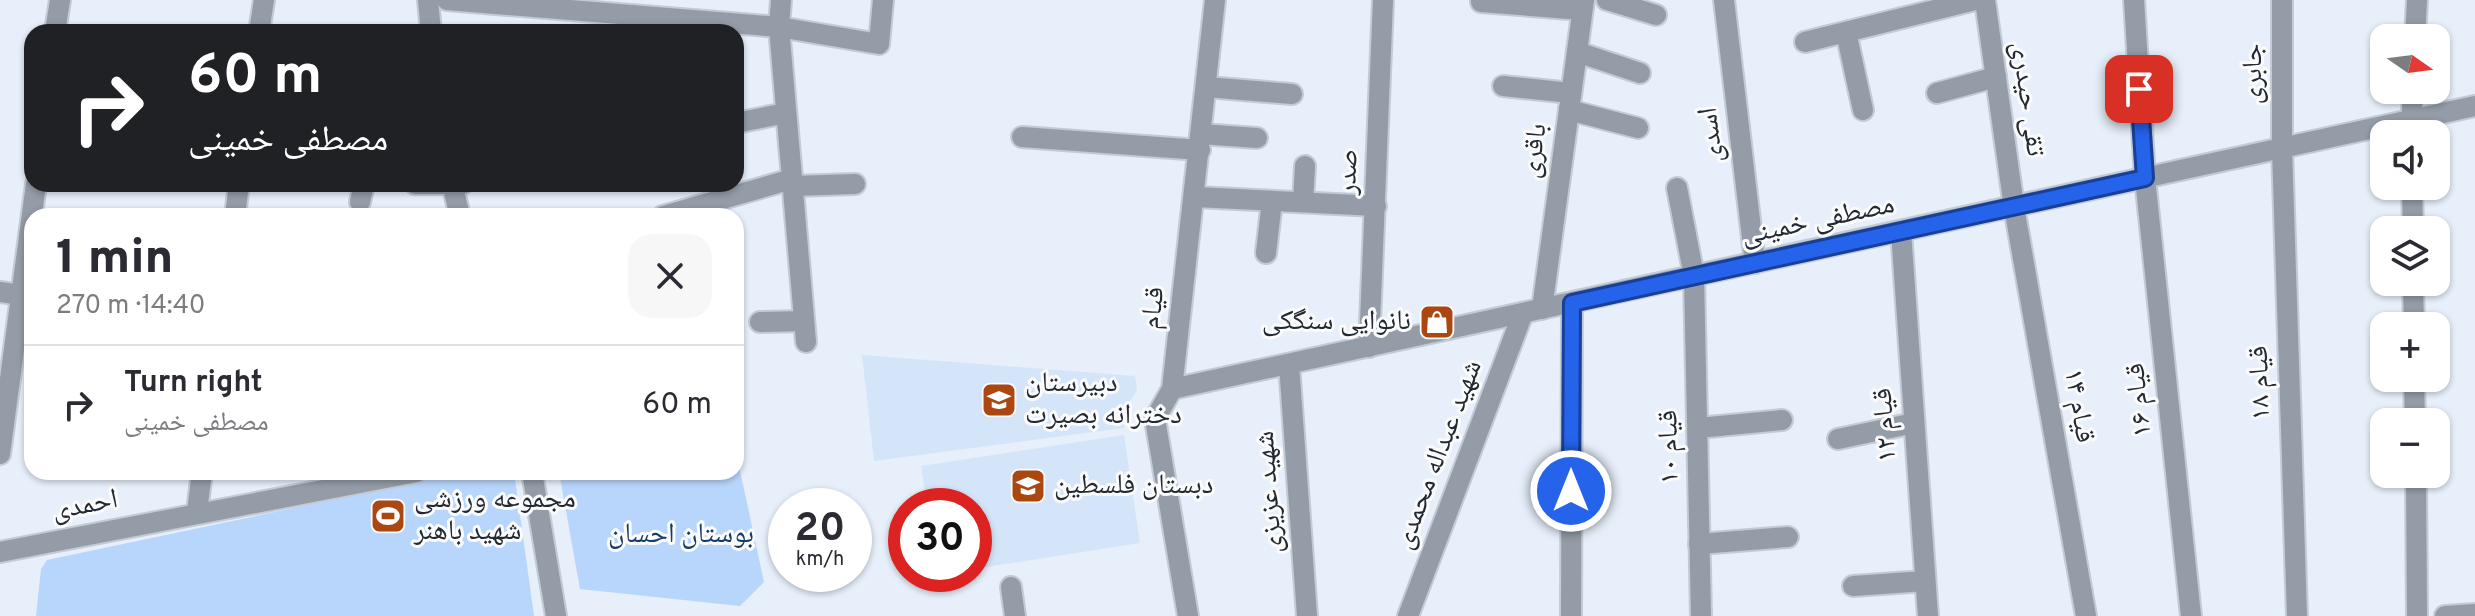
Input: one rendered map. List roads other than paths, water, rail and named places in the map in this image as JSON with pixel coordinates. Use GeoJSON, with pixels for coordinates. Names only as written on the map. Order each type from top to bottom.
{"type":"FeatureCollection","features":[{"type":"Feature","properties":{"kind":"street"},"geometry":{"type":"LineString","coordinates":[[56,24],[60,0]]}},
{"type":"Feature","properties":{"kind":"street"},"geometry":{"type":"LineString","coordinates":[[260,24],[264,0]]}},
{"type":"Feature","properties":{"kind":"street"},"geometry":{"type":"LineString","coordinates":[[428,0],[430,24]]}},
{"type":"Feature","properties":{"kind":"street"},"geometry":{"type":"LineString","coordinates":[[447,0],[742,24]]}},
{"type":"Feature","properties":{"kind":"street"},"geometry":{"type":"LineString","coordinates":[[760,322],[805,332],[779,27],[781,0]]}},
{"type":"Feature","properties":{"kind":"street"},"geometry":{"type":"LineString","coordinates":[[744,24],[879,44],[883,0]]}},
{"type":"Feature","properties":{"kind":"street","name":"قیام"},"geometry":{"type":"LineString","coordinates":[[1188,616],[1155,419],[1172,389],[1196,197],[1215,0]]}},
{"type":"Feature","properties":{"kind":"street","name":"صدر"},"geometry":{"type":"LineString","coordinates":[[1369,347],[1383,0]]}},
{"type":"Feature","properties":{"kind":"street"},"geometry":{"type":"LineString","coordinates":[[1607,0],[1656,15]]}},
{"type":"Feature","properties":{"kind":"street","name":"اسدی"},"geometry":{"type":"LineString","coordinates":[[1724,0],[1755,263]]}},
{"type":"Feature","properties":{"kind":"street"},"geometry":{"type":"LineString","coordinates":[[1805,42],[1975,0]]}},
{"type":"Feature","properties":{"kind":"street","name":"تقی حیدری"},"geometry":{"type":"LineString","coordinates":[[1985,0],[2014,207]]}},
{"type":"Feature","properties":{"kind":"street","name":"قیام ۱۶"},"geometry":{"type":"LineString","coordinates":[[2134,0],[2145,178],[2191,616]]}},
{"type":"Feature","properties":{"kind":"street","name":"جابری"},"geometry":{"type":"LineString","coordinates":[[2282,0],[2282,148]]}},
{"type":"Feature","properties":{"kind":"street"},"geometry":{"type":"LineString","coordinates":[[2416,24],[2417,0]]}},
{"type":"Feature","properties":{"kind":"street"},"geometry":{"type":"LineString","coordinates":[[1481,2],[1583,5]]}},
{"type":"Feature","properties":{"kind":"street","name":"باقری"},"geometry":{"type":"LineString","coordinates":[[1532,311],[1570,101],[1583,5]]}},
{"type":"Feature","properties":{"kind":"street"},"geometry":{"type":"LineString","coordinates":[[1846,32],[1863,110]]}},
{"type":"Feature","properties":{"kind":"street"},"geometry":{"type":"LineString","coordinates":[[1577,52],[1640,73]]}},
{"type":"Feature","properties":{"kind":"street"},"geometry":{"type":"LineString","coordinates":[[1937,93],[1996,77]]}},
{"type":"Feature","properties":{"kind":"street"},"geometry":{"type":"LineString","coordinates":[[1503,86],[1570,101],[1638,128]]}},
{"type":"Feature","properties":{"kind":"street"},"geometry":{"type":"LineString","coordinates":[[1206,87],[1292,94]]}},
{"type":"Feature","properties":{"kind":"street","name":"مصطفی خمینی"},"geometry":{"type":"LineString","coordinates":[[2432,120],[2475,106]]}},
{"type":"Feature","properties":{"kind":"street"},"geometry":{"type":"LineString","coordinates":[[744,121],[786,113]]}},
{"type":"Feature","properties":{"kind":"street","name":"مصطفی خمینی"},"geometry":{"type":"LineString","coordinates":[[1172,389],[2282,148],[2370,134]]}},
{"type":"Feature","properties":{"kind":"street"},"geometry":{"type":"LineString","coordinates":[[1022,137],[1201,142],[1257,138]]}},
{"type":"Feature","properties":{"kind":"street","name":"قیام ۱۸"},"geometry":{"type":"LineString","coordinates":[[2282,148],[2297,616]]}},
{"type":"Feature","properties":{"kind":"street"},"geometry":{"type":"LineString","coordinates":[[1303,202],[1305,166]]}},
{"type":"Feature","properties":{"kind":"street"},"geometry":{"type":"LineString","coordinates":[[695,208],[793,183],[855,184]]}},
{"type":"Feature","properties":{"kind":"street","name":"قیام ۱۰"},"geometry":{"type":"LineString","coordinates":[[1677,188],[1694,276],[1701,616]]}},
{"type":"Feature","properties":{"kind":"street"},"geometry":{"type":"LineString","coordinates":[[1196,197],[1376,206]]}},
{"type":"Feature","properties":{"kind":"street"},"geometry":{"type":"LineString","coordinates":[[1266,253],[1272,201]]}},
{"type":"Feature","properties":{"kind":"street","name":"قیام ۱۴"},"geometry":{"type":"LineString","coordinates":[[2014,207],[2086,616]]}},
{"type":"Feature","properties":{"kind":"street","name":"قیام ۱۲"},"geometry":{"type":"LineString","coordinates":[[1901,231],[1928,616]]}},
{"type":"Feature","properties":{"kind":"street"},"geometry":{"type":"LineString","coordinates":[[0,454],[10,293],[24,270]]}},
{"type":"Feature","properties":{"kind":"street"},"geometry":{"type":"LineString","coordinates":[[1571,616],[1572,303]]}},
{"type":"Feature","properties":{"kind":"street","name":"شهید عبداله محمدی"},"geometry":{"type":"LineString","coordinates":[[1408,616],[1532,311]]}},
{"type":"Feature","properties":{"kind":"street","name":"شهید عزیزی"},"geometry":{"type":"LineString","coordinates":[[1289,364],[1307,616]]}},
{"type":"Feature","properties":{"kind":"street"},"geometry":{"type":"LineString","coordinates":[[1698,428],[1782,420]]}},
{"type":"Feature","properties":{"kind":"street"},"geometry":{"type":"LineString","coordinates":[[1838,439],[1914,423]]}},
{"type":"Feature","properties":{"kind":"street"},"geometry":{"type":"LineString","coordinates":[[197,512],[201,480]]}},
{"type":"Feature","properties":{"kind":"street"},"geometry":{"type":"LineString","coordinates":[[533,480],[556,616]]}},
{"type":"Feature","properties":{"kind":"street","name":"احمدی"},"geometry":{"type":"LineString","coordinates":[[0,552],[197,512],[316,481]]}},
{"type":"Feature","properties":{"kind":"street"},"geometry":{"type":"LineString","coordinates":[[2416,488],[2417,616]]}},
{"type":"Feature","properties":{"kind":"street"},"geometry":{"type":"LineString","coordinates":[[1699,544],[1788,537]]}},
{"type":"Feature","properties":{"kind":"street"},"geometry":{"type":"LineString","coordinates":[[1853,586],[1925,581]]}},
{"type":"Feature","properties":{"kind":"street"},"geometry":{"type":"LineString","coordinates":[[1011,587],[1015,616]]}},
{"type":"Feature","properties":{"kind":"street"},"geometry":{"type":"LineString","coordinates":[[2445,616],[2475,614]]}},
{"type":"Feature","properties":{"kind":"place","name":"نانوایی سنگکی"},"geometry":{"type":"Point","coordinates":[1437,322]}},
{"type":"Feature","properties":{"kind":"place","name":"دبیرستان دخترانه بصیرت"},"geometry":{"type":"Point","coordinates":[999,400]}},
{"type":"Feature","properties":{"kind":"place","name":"دبستان فلسطین"},"geometry":{"type":"Point","coordinates":[1028,486]}},
{"type":"Feature","properties":{"kind":"place","name":"مجموعه ورزشی شهید باهنر"},"geometry":{"type":"Point","coordinates":[388,516]}},
{"type":"Feature","properties":{"kind":"park label","name":"بوستان احسان"},"geometry":{"type":"Point","coordinates":[681,535]}}]}
